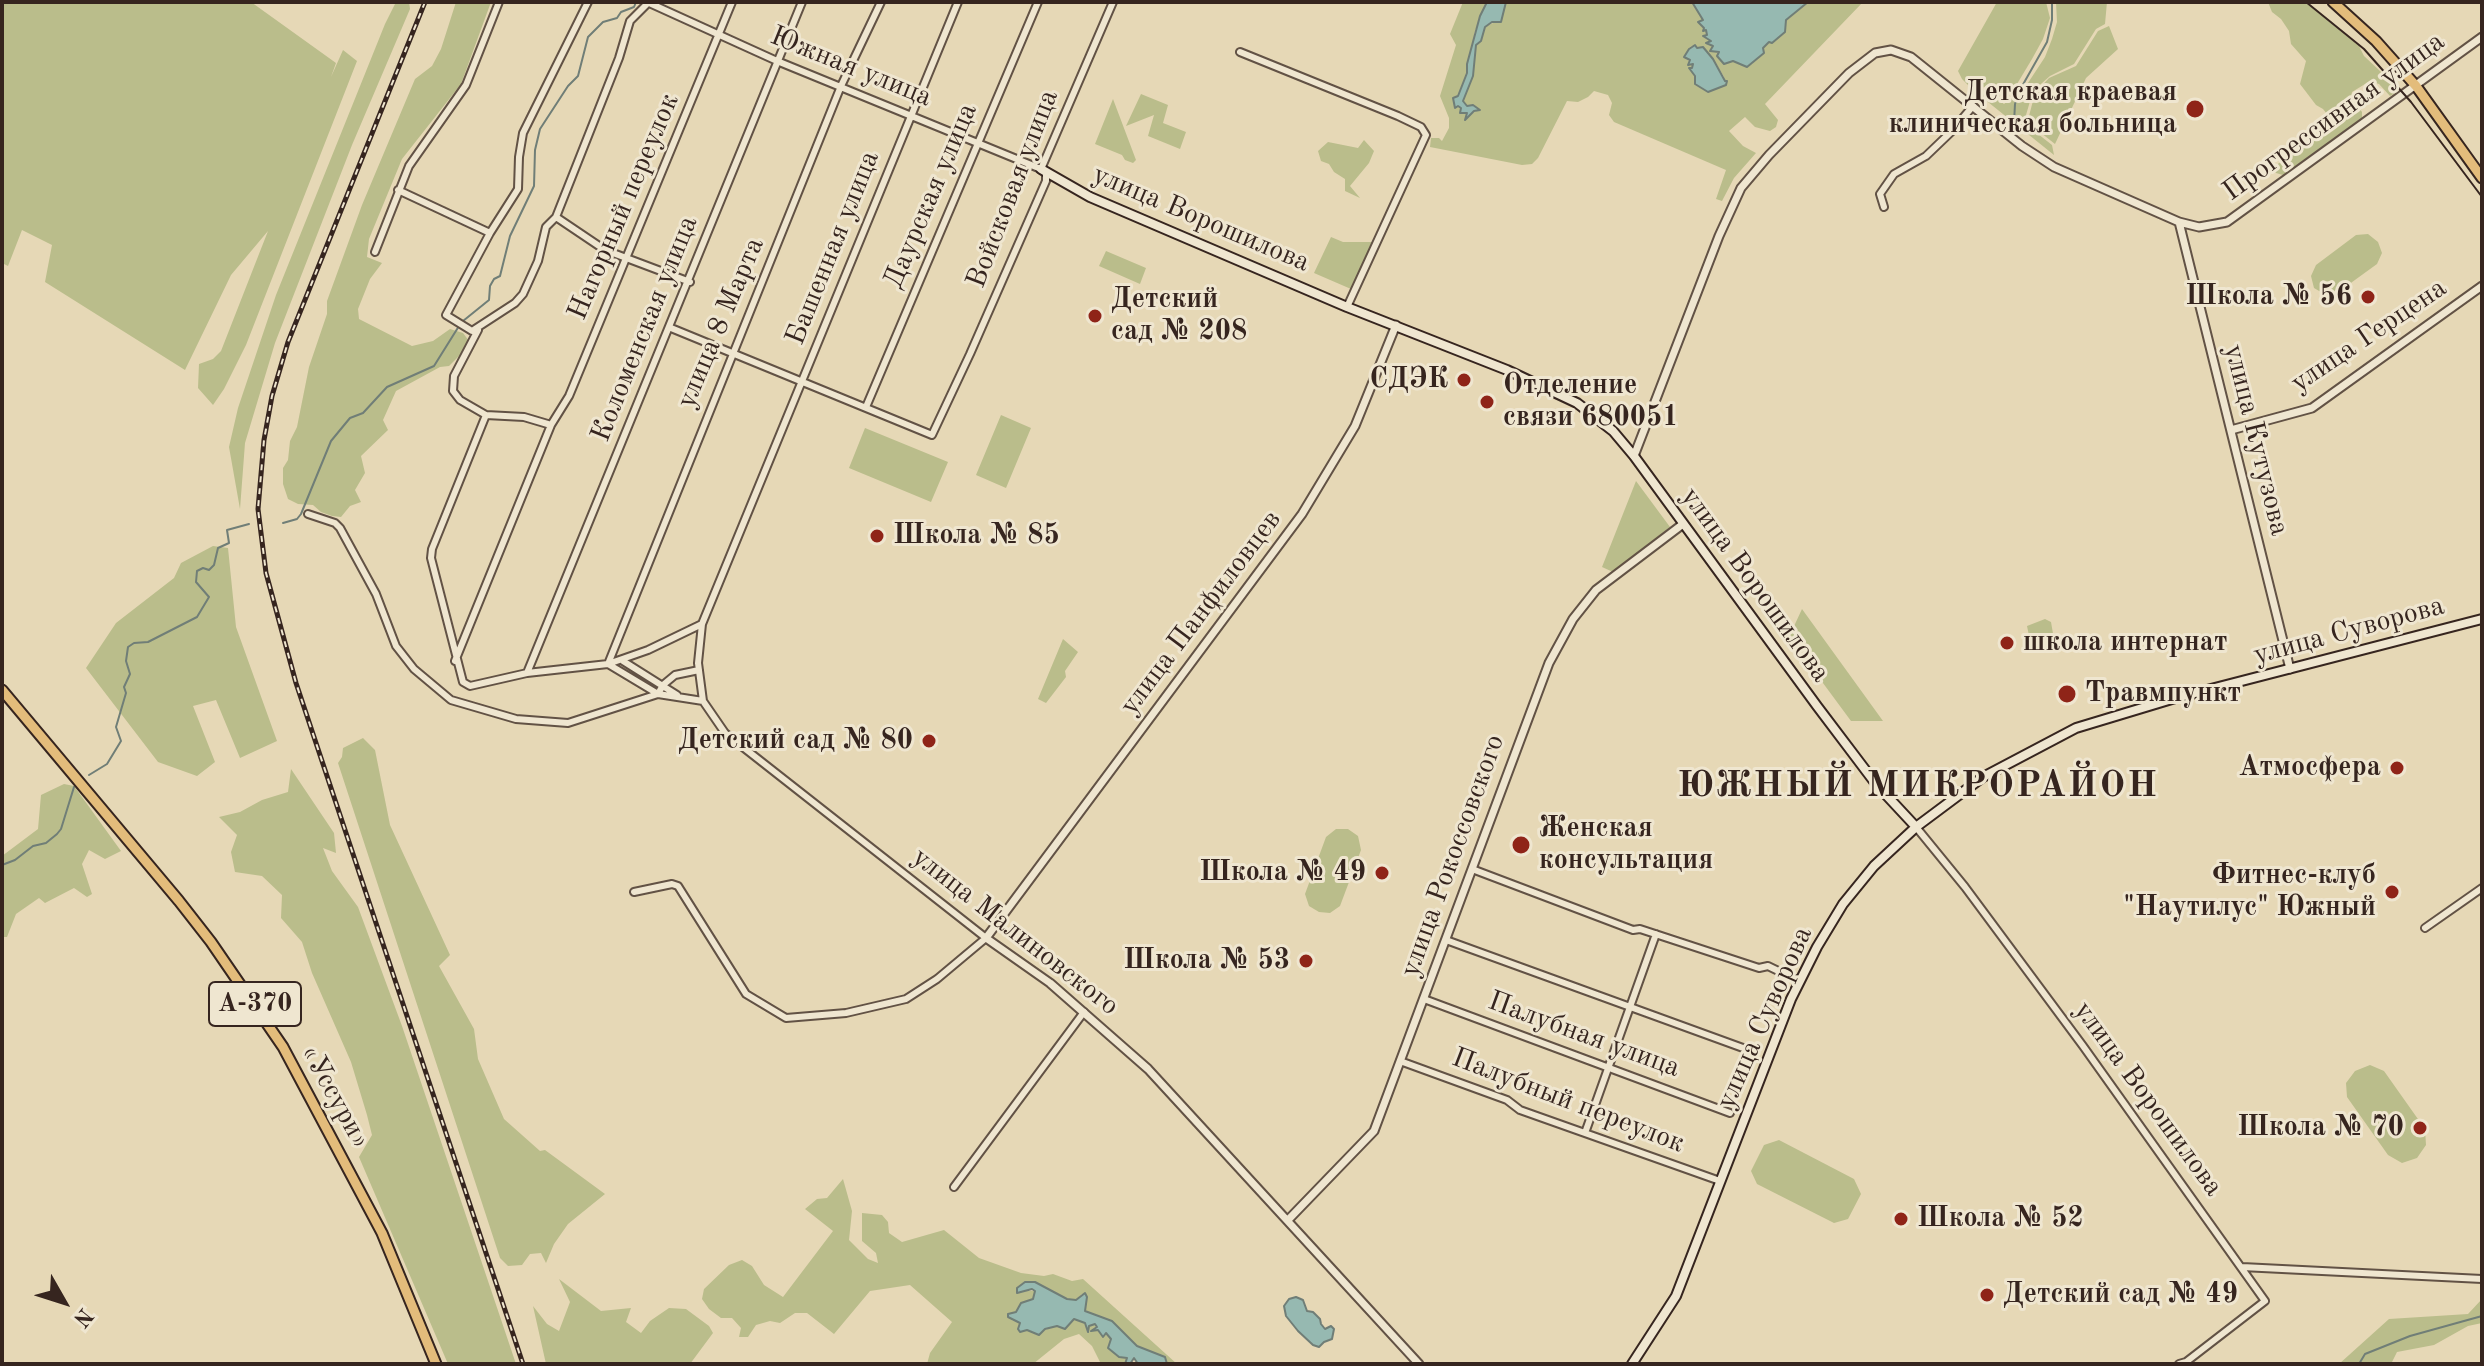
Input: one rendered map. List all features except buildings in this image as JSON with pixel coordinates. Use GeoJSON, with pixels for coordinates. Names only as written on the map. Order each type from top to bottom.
{"type":"FeatureCollection","features":[{"type":"Feature","properties":{"kind":"main road"},"geometry":{"type":"LineString","coordinates":[[2333,2],[2376,41],[2416,86],[2482,178]]}},
{"type":"Feature","properties":{"kind":"main road","name":"улица Ворошилова"},"geometry":{"type":"LineString","coordinates":[[1041,169],[1090,197],[1347,307],[1563,394],[1613,431],[1867,772],[1916,827]]}},
{"type":"Feature","properties":{"kind":"main road","name":"улица Суворова"},"geometry":{"type":"LineString","coordinates":[[1632,1364],[1676,1296],[1799,981],[1843,904],[1874,866],[1916,827],[1983,777],[2076,728],[2127,711],[2481,621]]}},
{"type":"Feature","properties":{"kind":"main road","name":"«Уссури»"},"geometry":{"type":"LineString","coordinates":[[2,690],[179,901],[234,974],[283,1047],[382,1233],[436,1364]]}},
{"type":"Feature","properties":{"kind":"street"},"geometry":{"type":"LineString","coordinates":[[375,252],[398,190],[421,147],[466,85],[499,2]]}},
{"type":"Feature","properties":{"kind":"street"},"geometry":{"type":"LineString","coordinates":[[588,2],[523,133],[518,189],[490,233],[446,315],[472,331],[479,329],[523,294],[538,261],[546,227],[556,217],[619,58],[630,21],[647,2]]}},
{"type":"Feature","properties":{"kind":"street","name":"Южная улица"},"geometry":{"type":"LineString","coordinates":[[647,2],[777,61],[1041,169]]}},
{"type":"Feature","properties":{"kind":"street","name":"Нагорный переулок"},"geometry":{"type":"LineString","coordinates":[[455,661],[551,425],[569,396],[732,2]]}},
{"type":"Feature","properties":{"kind":"street","name":"Коломенская улица"},"geometry":{"type":"LineString","coordinates":[[527,673],[690,282],[802,2]]}},
{"type":"Feature","properties":{"kind":"street","name":"улица 8 Марта"},"geometry":{"type":"LineString","coordinates":[[608,664],[841,86],[881,2]]}},
{"type":"Feature","properties":{"kind":"street","name":"Башенная улица"},"geometry":{"type":"LineString","coordinates":[[749,511],[958,2]]}},
{"type":"Feature","properties":{"kind":"street","name":"Даурская улица"},"geometry":{"type":"LineString","coordinates":[[866,407],[1038,2]]}},
{"type":"Feature","properties":{"kind":"street","name":"Войсковая улица"},"geometry":{"type":"LineString","coordinates":[[866,407],[932,435],[1046,181],[1041,169],[1113,2]]}},
{"type":"Feature","properties":{"kind":"street","name":"Прогрессивная улица"},"geometry":{"type":"LineString","coordinates":[[1634,456],[1724,223],[1741,188],[1849,73],[1880,51],[1891,50],[1911,57],[2054,167],[2179,222],[2199,227],[2227,222],[2482,37]]}},
{"type":"Feature","properties":{"kind":"street"},"geometry":{"type":"LineString","coordinates":[[1240,52],[1398,116],[1421,127],[1426,135],[1347,307]]}},
{"type":"Feature","properties":{"kind":"street"},"geometry":{"type":"LineString","coordinates":[[1884,207],[1880,194],[1894,174],[1926,156],[1973,106]]}},
{"type":"Feature","properties":{"kind":"street"},"geometry":{"type":"LineString","coordinates":[[398,190],[490,233]]}},
{"type":"Feature","properties":{"kind":"street"},"geometry":{"type":"LineString","coordinates":[[556,217],[605,250],[690,282]]}},
{"type":"Feature","properties":{"kind":"street","name":"улица Кутузова"},"geometry":{"type":"LineString","coordinates":[[2179,222],[2290,669]]}},
{"type":"Feature","properties":{"kind":"street","name":"улица Герцена"},"geometry":{"type":"LineString","coordinates":[[2231,430],[2312,408],[2482,286]]}},
{"type":"Feature","properties":{"kind":"street","name":"улица Панфиловцев"},"geometry":{"type":"LineString","coordinates":[[986,938],[1302,514],[1355,426],[1396,325]]}},
{"type":"Feature","properties":{"kind":"street"},"geometry":{"type":"LineString","coordinates":[[671,328],[866,407]]}},
{"type":"Feature","properties":{"kind":"street"},"geometry":{"type":"LineString","coordinates":[[479,329],[454,376],[453,391],[460,400],[486,415],[524,417],[551,425]]}},
{"type":"Feature","properties":{"kind":"street"},"geometry":{"type":"LineString","coordinates":[[486,415],[431,553],[455,661],[466,686],[527,673],[623,661],[702,624]]}},
{"type":"Feature","properties":{"kind":"street","name":"улица Малиновского"},"geometry":{"type":"LineString","coordinates":[[749,511],[702,624],[699,670],[703,701],[725,733],[986,938],[1050,983],[1148,1069],[1419,1364]]}},
{"type":"Feature","properties":{"kind":"street"},"geometry":{"type":"LineString","coordinates":[[308,514],[335,523],[348,539],[376,594],[396,646],[414,669],[451,700],[516,719],[568,723],[658,694],[675,675],[699,670]]}},
{"type":"Feature","properties":{"kind":"street","name":"улица Рокоссовского"},"geometry":{"type":"LineString","coordinates":[[1288,1220],[1374,1131],[1549,663],[1573,619],[1596,590],[1683,524]]}},
{"type":"Feature","properties":{"kind":"street"},"geometry":{"type":"LineString","coordinates":[[623,661],[680,697]]}},
{"type":"Feature","properties":{"kind":"street"},"geometry":{"type":"LineString","coordinates":[[608,664],[658,694],[703,701]]}},
{"type":"Feature","properties":{"kind":"street","name":"улица Ворошилова"},"geometry":{"type":"LineString","coordinates":[[1916,827],[1965,887],[2265,1301],[2186,1362],[2179,1364]]}},
{"type":"Feature","properties":{"kind":"street"},"geometry":{"type":"LineString","coordinates":[[1472,869],[1633,930],[1640,929],[1759,968],[1768,966],[1799,981]]}},
{"type":"Feature","properties":{"kind":"street"},"geometry":{"type":"LineString","coordinates":[[634,892],[672,884],[678,886],[746,994],[786,1018],[846,1013],[906,999],[937,979],[986,938]]}},
{"type":"Feature","properties":{"kind":"street"},"geometry":{"type":"LineString","coordinates":[[2425,928],[2482,888]]}},
{"type":"Feature","properties":{"kind":"street"},"geometry":{"type":"LineString","coordinates":[[1585,1133],[1656,934]]}},
{"type":"Feature","properties":{"kind":"street"},"geometry":{"type":"LineString","coordinates":[[1446,940],[1754,1052]]}},
{"type":"Feature","properties":{"kind":"street","name":"Палубная улица"},"geometry":{"type":"LineString","coordinates":[[1424,999],[1730,1113]]}},
{"type":"Feature","properties":{"kind":"street"},"geometry":{"type":"LineString","coordinates":[[954,1187],[1084,1012]]}},
{"type":"Feature","properties":{"kind":"street","name":"Палубный переулок"},"geometry":{"type":"LineString","coordinates":[[1400,1061],[1507,1100],[1520,1110],[1720,1181]]}},
{"type":"Feature","properties":{"kind":"street"},"geometry":{"type":"LineString","coordinates":[[2242,1267],[2482,1279]]}},
{"type":"Feature","properties":{"kind":"green space"},"geometry":{"type":"Polygon","coordinates":[[[2,2],[251,2],[336,63],[331,77],[343,50],[357,61],[246,345],[213,405],[198,388],[199,364],[213,359],[221,351],[268,231],[231,275],[185,370],[45,282],[52,245],[22,230],[8,266],[2,263],[2,2]]]}},
{"type":"Feature","properties":{"kind":"green space"},"geometry":{"type":"Polygon","coordinates":[[[396,2],[409,2],[410,9],[352,145],[275,343],[245,443],[240,509],[229,447],[238,408],[276,295],[396,2]]]}},
{"type":"Feature","properties":{"kind":"green space"},"geometry":{"type":"Polygon","coordinates":[[[456,2],[491,2],[461,84],[402,159],[369,239],[367,257],[382,263],[370,279],[358,309],[359,319],[412,346],[433,341],[450,329],[463,333],[469,341],[449,366],[440,367],[396,391],[383,420],[388,430],[361,456],[365,473],[355,490],[361,502],[350,506],[341,517],[332,516],[313,505],[298,504],[288,499],[283,484],[283,468],[297,427],[309,367],[327,314],[327,301],[362,205],[415,79],[432,66],[441,49],[456,2]]]}},
{"type":"Feature","properties":{"kind":"green space"},"geometry":{"type":"Polygon","coordinates":[[[1463,2],[1487,2],[1475,31],[1467,73],[1458,97],[1454,99],[1456,108],[1458,105],[1463,113],[1468,113],[1467,117],[1479,109],[1473,105],[1467,107],[1463,101],[1472,76],[1476,45],[1481,41],[1485,27],[1501,19],[1506,2],[1692,2],[1703,20],[1701,26],[1712,42],[1708,45],[1714,46],[1714,50],[1729,61],[1752,64],[1762,48],[1785,32],[1786,20],[1808,2],[1863,2],[1765,104],[1778,120],[1776,127],[1770,131],[1755,127],[1745,117],[1729,131],[1743,146],[1756,153],[1734,178],[1722,201],[1716,199],[1726,170],[1614,122],[1609,115],[1612,103],[1608,95],[1594,91],[1578,102],[1567,101],[1532,164],[1522,165],[1430,147],[1431,138],[1442,141],[1449,128],[1449,118],[1440,96],[1456,45],[1450,34],[1463,2]],[[1695,45],[1690,47],[1684,57],[1693,64],[1691,69],[1696,83],[1707,91],[1725,85],[1714,60],[1703,47],[1697,49],[1695,45]]]}},
{"type":"Feature","properties":{"kind":"green space"},"geometry":{"type":"Polygon","coordinates":[[[1997,2],[2046,2],[2050,18],[2032,59],[2014,89],[2003,97],[1986,86],[1975,92],[1958,71],[1997,2]]]}},
{"type":"Feature","properties":{"kind":"green space"},"geometry":{"type":"Polygon","coordinates":[[[2056,2],[2107,2],[2105,24],[2096,29],[2074,64],[2050,76],[2033,91],[2026,115],[2033,130],[2052,145],[2054,155],[1978,94],[1985,89],[2004,104],[2026,86],[2045,57],[2052,39],[2057,22],[2056,2]]]}},
{"type":"Feature","properties":{"kind":"green space"},"geometry":{"type":"Polygon","coordinates":[[[2268,2],[2305,2],[2359,46],[2364,56],[2396,86],[2397,92],[2390,96],[2379,84],[2370,81],[2352,92],[2351,97],[2362,112],[2362,118],[2283,175],[2272,168],[2335,124],[2300,84],[2306,61],[2291,44],[2289,31],[2272,12],[2268,2]]]}},
{"type":"Feature","properties":{"kind":"green space"},"geometry":{"type":"Polygon","coordinates":[[[2109,26],[2118,49],[2086,78],[2055,144],[2036,129],[2029,116],[2035,93],[2049,78],[2076,66],[2098,31],[2109,26]]]}},
{"type":"Feature","properties":{"kind":"green space"},"geometry":{"type":"Polygon","coordinates":[[[1141,94],[1168,105],[1163,123],[1186,132],[1180,149],[1148,136],[1154,115],[1126,126],[1141,94]]]}},
{"type":"Feature","properties":{"kind":"green space"},"geometry":{"type":"Polygon","coordinates":[[[1113,99],[1136,160],[1133,163],[1095,144],[1113,99]]]}},
{"type":"Feature","properties":{"kind":"green space"},"geometry":{"type":"Polygon","coordinates":[[[1364,140],[1374,151],[1369,163],[1350,186],[1360,198],[1345,191],[1345,179],[1321,161],[1318,151],[1328,142],[1358,148],[1364,140]]]}},
{"type":"Feature","properties":{"kind":"green space"},"geometry":{"type":"Polygon","coordinates":[[[2368,234],[2378,242],[2382,253],[2377,264],[2337,293],[2326,295],[2314,288],[2311,276],[2316,265],[2356,235],[2368,234]]]}},
{"type":"Feature","properties":{"kind":"green space"},"geometry":{"type":"Polygon","coordinates":[[[1331,237],[1343,242],[1372,242],[1351,289],[1314,273],[1331,237]]]}},
{"type":"Feature","properties":{"kind":"green space"},"geometry":{"type":"Polygon","coordinates":[[[1106,251],[1146,268],[1140,284],[1099,266],[1106,251]]]}},
{"type":"Feature","properties":{"kind":"green space"},"geometry":{"type":"Polygon","coordinates":[[[1001,415],[1031,428],[1006,488],[976,475],[1001,415]]]}},
{"type":"Feature","properties":{"kind":"green space"},"geometry":{"type":"Polygon","coordinates":[[[865,428],[948,462],[931,502],[849,468],[865,428]]]}},
{"type":"Feature","properties":{"kind":"green space"},"geometry":{"type":"Polygon","coordinates":[[[1636,481],[1670,527],[1613,572],[1602,567],[1636,481]]]}},
{"type":"Feature","properties":{"kind":"green space"},"geometry":{"type":"Polygon","coordinates":[[[213,546],[228,548],[236,627],[277,741],[240,758],[216,700],[193,706],[215,762],[197,776],[158,762],[86,668],[116,623],[174,578],[181,563],[213,546]]]}},
{"type":"Feature","properties":{"kind":"green space"},"geometry":{"type":"Polygon","coordinates":[[[1802,609],[1883,721],[1851,721],[1789,637],[1802,609]]]}},
{"type":"Feature","properties":{"kind":"green space"},"geometry":{"type":"Polygon","coordinates":[[[2045,619],[2051,622],[2055,645],[2051,650],[2035,653],[2027,626],[2045,619]]]}},
{"type":"Feature","properties":{"kind":"green space"},"geometry":{"type":"Polygon","coordinates":[[[1063,639],[1078,652],[1065,671],[1066,677],[1046,703],[1038,699],[1063,639]]]}},
{"type":"Feature","properties":{"kind":"green space"},"geometry":{"type":"Polygon","coordinates":[[[363,738],[375,750],[390,825],[450,955],[439,966],[474,1029],[478,1059],[504,1119],[540,1151],[545,1150],[605,1194],[568,1224],[546,1263],[541,1253],[530,1254],[522,1265],[508,1266],[500,1258],[338,763],[343,748],[363,738]]]}},
{"type":"Feature","properties":{"kind":"green space"},"geometry":{"type":"Polygon","coordinates":[[[291,769],[334,833],[336,853],[323,848],[332,871],[358,907],[402,1026],[516,1364],[448,1364],[359,1157],[372,1135],[367,1115],[351,1062],[312,973],[302,942],[281,918],[282,895],[262,876],[235,872],[231,852],[237,835],[219,817],[240,812],[262,800],[288,792],[291,769]]]}},
{"type":"Feature","properties":{"kind":"green space"},"geometry":{"type":"Polygon","coordinates":[[[64,784],[74,786],[121,851],[105,859],[89,850],[82,864],[92,894],[87,897],[74,888],[45,903],[39,898],[16,914],[7,937],[2,937],[2,856],[38,829],[41,795],[64,784]]]}},
{"type":"Feature","properties":{"kind":"green space"},"geometry":{"type":"Polygon","coordinates":[[[1336,829],[1348,829],[1358,836],[1361,850],[1340,906],[1330,913],[1319,912],[1309,906],[1305,894],[1326,837],[1336,829]]]}},
{"type":"Feature","properties":{"kind":"green space"},"geometry":{"type":"Polygon","coordinates":[[[2370,1065],[2384,1071],[2425,1129],[2426,1145],[2417,1158],[2402,1163],[2388,1155],[2347,1097],[2346,1083],[2355,1071],[2370,1065]]]}},
{"type":"Feature","properties":{"kind":"green space"},"geometry":{"type":"Polygon","coordinates":[[[1779,1140],[1854,1179],[1861,1194],[1848,1219],[1834,1223],[1757,1184],[1751,1171],[1764,1145],[1779,1140]]]}},
{"type":"Feature","properties":{"kind":"green space"},"geometry":{"type":"Polygon","coordinates":[[[843,1179],[852,1211],[849,1240],[868,1259],[878,1263],[876,1253],[862,1241],[862,1213],[882,1215],[888,1222],[889,1233],[902,1242],[944,1230],[979,1258],[1021,1273],[1053,1274],[1072,1281],[1083,1279],[1177,1364],[1167,1364],[1165,1357],[1137,1346],[1112,1321],[1089,1314],[1085,1311],[1082,1294],[1076,1300],[1067,1299],[1035,1282],[1028,1283],[1024,1291],[1036,1291],[1033,1299],[1021,1303],[1012,1320],[1027,1330],[1040,1332],[1074,1319],[1085,1323],[1088,1331],[1089,1326],[1095,1324],[1098,1330],[1109,1335],[1116,1352],[1127,1358],[1125,1364],[1101,1364],[1092,1346],[1079,1334],[1064,1339],[1033,1364],[927,1364],[930,1353],[952,1322],[910,1285],[870,1291],[834,1334],[807,1313],[795,1313],[780,1323],[770,1321],[756,1325],[748,1337],[739,1337],[741,1328],[732,1318],[721,1318],[709,1309],[702,1299],[704,1289],[729,1265],[742,1260],[752,1266],[764,1285],[783,1297],[833,1231],[805,1209],[817,1199],[827,1198],[843,1179]]]}},
{"type":"Feature","properties":{"kind":"green space"},"geometry":{"type":"Polygon","coordinates":[[[559,1279],[601,1311],[631,1308],[626,1322],[641,1333],[650,1321],[669,1308],[686,1309],[709,1326],[713,1333],[690,1364],[546,1364],[533,1306],[547,1324],[559,1331],[570,1302],[559,1279]]]}},
{"type":"Feature","properties":{"kind":"green space"},"geometry":{"type":"Polygon","coordinates":[[[2482,1299],[2482,1323],[2468,1326],[2434,1345],[2397,1352],[2391,1364],[2339,1364],[2389,1319],[2468,1314],[2482,1299]]]}},
{"type":"Feature","properties":{"kind":"water"},"geometry":{"type":"Polygon","coordinates":[[[1487,2],[1506,2],[1501,22],[1492,22],[1485,27],[1481,41],[1476,45],[1473,76],[1463,101],[1467,106],[1473,105],[1480,110],[1474,111],[1465,120],[1467,113],[1460,113],[1458,106],[1455,108],[1453,98],[1458,96],[1467,73],[1480,16],[1487,2]]]}},
{"type":"Feature","properties":{"kind":"water"},"geometry":{"type":"Polygon","coordinates":[[[1692,2],[1808,2],[1786,20],[1785,32],[1772,43],[1769,42],[1763,48],[1764,53],[1747,67],[1733,61],[1724,64],[1717,56],[1719,52],[1710,51],[1713,46],[1706,43],[1711,41],[1703,36],[1707,35],[1706,30],[1703,31],[1698,22],[1703,20],[1692,2]]]}},
{"type":"Feature","properties":{"kind":"water"},"geometry":{"type":"Polygon","coordinates":[[[1695,45],[1697,48],[1703,47],[1713,59],[1727,81],[1726,85],[1708,92],[1695,84],[1695,76],[1689,68],[1693,64],[1688,65],[1690,60],[1684,57],[1695,45]]]}},
{"type":"Feature","properties":{"kind":"water"},"geometry":{"type":"Polygon","coordinates":[[[1025,1282],[1035,1282],[1067,1299],[1076,1300],[1085,1293],[1085,1311],[1112,1321],[1137,1346],[1165,1357],[1167,1364],[1138,1364],[1134,1358],[1130,1364],[1125,1364],[1127,1358],[1119,1357],[1108,1348],[1111,1339],[1106,1333],[1103,1337],[1098,1330],[1091,1331],[1097,1327],[1095,1324],[1089,1326],[1088,1332],[1085,1323],[1074,1319],[1065,1329],[1057,1326],[1045,1329],[1039,1335],[1027,1330],[1020,1332],[1020,1323],[1008,1314],[1016,1312],[1021,1303],[1033,1299],[1035,1291],[1032,1289],[1017,1293],[1017,1288],[1025,1282]]]}},
{"type":"Feature","properties":{"kind":"water"},"geometry":{"type":"Polygon","coordinates":[[[1296,1297],[1303,1300],[1307,1311],[1320,1319],[1325,1329],[1331,1326],[1334,1329],[1332,1339],[1319,1347],[1298,1331],[1286,1316],[1284,1306],[1289,1299],[1296,1297]]]}},
{"type":"Feature","properties":{"kind":"waterway"},"geometry":{"type":"LineString","coordinates":[[463,321],[489,300],[490,286],[500,276],[510,236],[534,186],[535,150],[540,129],[578,76],[588,37],[603,22],[617,18],[621,12],[634,7],[636,2]]}},
{"type":"Feature","properties":{"kind":"waterway"},"geometry":{"type":"LineString","coordinates":[[2014,123],[2015,104],[2021,88],[2047,42],[2052,2]]}},
{"type":"Feature","properties":{"kind":"waterway"},"geometry":{"type":"LineString","coordinates":[[283,523],[297,519],[301,514],[331,441],[350,418],[363,413],[387,387],[434,366],[459,326]]}},
{"type":"Feature","properties":{"kind":"waterway"},"geometry":{"type":"LineString","coordinates":[[89,775],[107,764],[121,741],[116,727],[126,693],[124,687],[130,674],[126,661],[128,647],[134,643],[148,642],[197,617],[209,597],[196,582],[197,571],[203,568],[209,570],[214,565],[218,548],[229,543],[227,530],[249,524]]}},
{"type":"Feature","properties":{"kind":"waterway"},"geometry":{"type":"LineString","coordinates":[[2,865],[15,860],[33,846],[46,843],[57,834],[74,787]]}},
{"type":"Feature","properties":{"kind":"waterway"},"geometry":{"type":"LineString","coordinates":[[2359,1364],[2365,1354],[2410,1336],[2482,1316]]}},
{"type":"Feature","properties":{"kind":"tram line"},"geometry":{"type":"LineString","coordinates":[[2306,2],[2364,49],[2411,102],[2482,197]]}},
{"type":"Feature","properties":{"kind":"railway"},"geometry":{"type":"LineString","coordinates":[[425,2],[288,342],[272,396],[264,440],[258,509],[266,573],[296,683],[523,1364]]}},
{"type":"Feature","properties":{"kind":"place","name":"Детская краевая клиническая больница"},"geometry":{"type":"Point","coordinates":[2195,109]}},
{"type":"Feature","properties":{"kind":"place","name":"Школа № 56"},"geometry":{"type":"Point","coordinates":[2368,297]}},
{"type":"Feature","properties":{"kind":"place","name":"Детский сад № 208"},"geometry":{"type":"Point","coordinates":[1095,316]}},
{"type":"Feature","properties":{"kind":"place","name":"СДЭК"},"geometry":{"type":"Point","coordinates":[1464,380]}},
{"type":"Feature","properties":{"kind":"place","name":"Отделение связи 680051"},"geometry":{"type":"Point","coordinates":[1487,402]}},
{"type":"Feature","properties":{"kind":"place","name":"Школа № 85"},"geometry":{"type":"Point","coordinates":[877,536]}},
{"type":"Feature","properties":{"kind":"place","name":"школа интернат"},"geometry":{"type":"Point","coordinates":[2007,643]}},
{"type":"Feature","properties":{"kind":"place","name":"Травмпункт"},"geometry":{"type":"Point","coordinates":[2067,694]}},
{"type":"Feature","properties":{"kind":"place","name":"Детский сад № 80"},"geometry":{"type":"Point","coordinates":[929,741]}},
{"type":"Feature","properties":{"kind":"place","name":"Атмосфера"},"geometry":{"type":"Point","coordinates":[2397,768]}},
{"type":"Feature","properties":{"kind":"place","name":"Женская консультация"},"geometry":{"type":"Point","coordinates":[1521,845]}},
{"type":"Feature","properties":{"kind":"place","name":"Школа № 49"},"geometry":{"type":"Point","coordinates":[1382,873]}},
{"type":"Feature","properties":{"kind":"place","name":"Фитнес-клуб \"Наутилус\" Южный"},"geometry":{"type":"Point","coordinates":[2392,892]}},
{"type":"Feature","properties":{"kind":"place","name":"Школа № 53"},"geometry":{"type":"Point","coordinates":[1306,961]}},
{"type":"Feature","properties":{"kind":"place","name":"Школа № 70"},"geometry":{"type":"Point","coordinates":[2420,1128]}},
{"type":"Feature","properties":{"kind":"place","name":"Школа № 52"},"geometry":{"type":"Point","coordinates":[1901,1219]}},
{"type":"Feature","properties":{"kind":"place","name":"Детский сад № 49"},"geometry":{"type":"Point","coordinates":[1987,1295]}},
{"type":"Feature","properties":{"kind":"district","name":"ЮЖНЫЙ МИКРОРАЙОН"},"geometry":{"type":"Point","coordinates":[1918,787]}}]}
